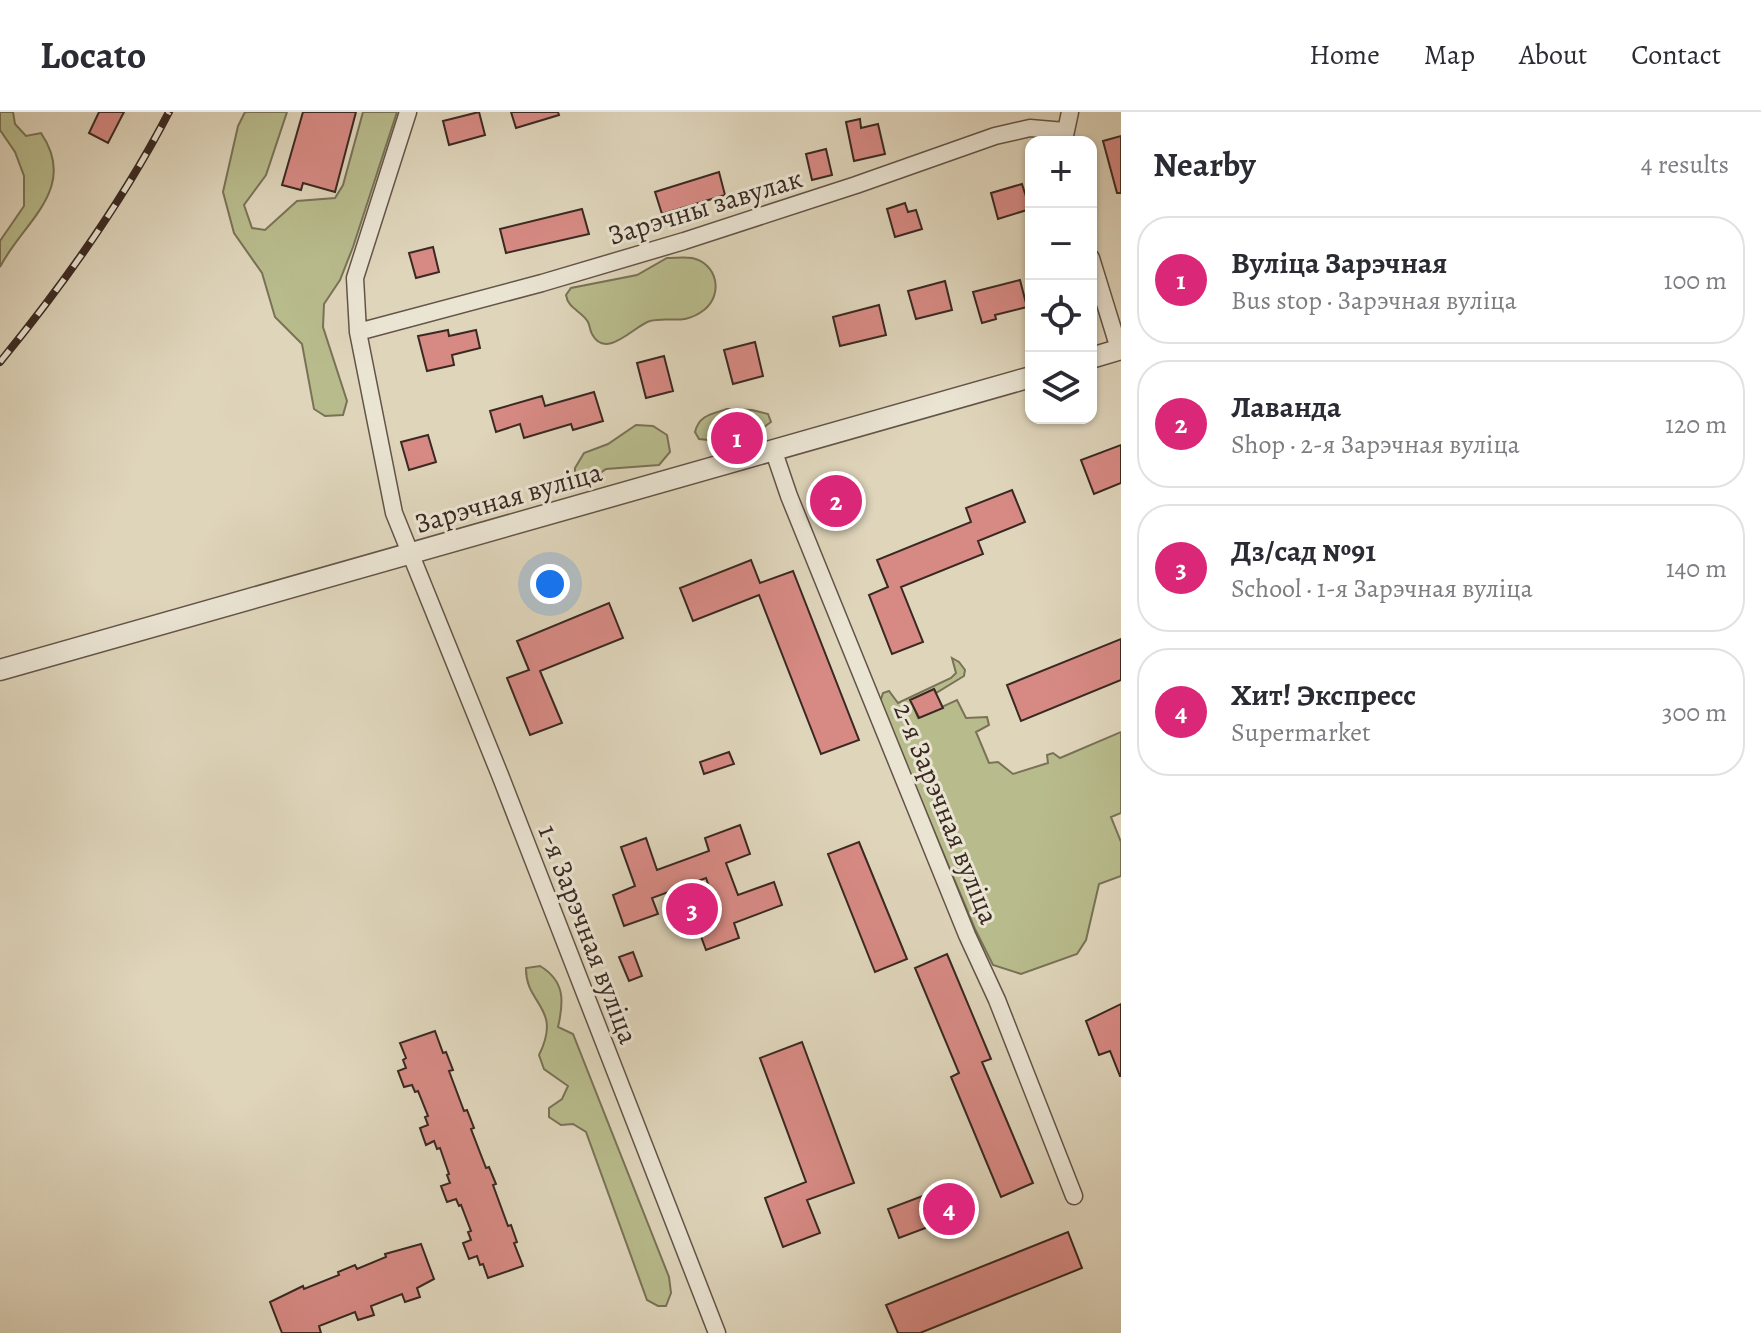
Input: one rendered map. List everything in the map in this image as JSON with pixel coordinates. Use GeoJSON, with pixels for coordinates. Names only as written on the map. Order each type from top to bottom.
{"type":"FeatureCollection","features":[{"type":"Feature","properties":{"kind":"street","name":"1-я Зарэчная вуліца"},"geometry":{"type":"LineString","coordinates":[[408,112],[355,278],[358,332],[394,513],[500,775],[717,1333]]}},
{"type":"Feature","properties":{"kind":"street"},"geometry":{"type":"LineString","coordinates":[[1064,136],[1070,112]]}},
{"type":"Feature","properties":{"kind":"street","name":"Зарэчны завулак"},"geometry":{"type":"LineString","coordinates":[[358,332],[684,241],[995,136],[1030,128],[1060,136]]}},
{"type":"Feature","properties":{"kind":"street"},"geometry":{"type":"LineString","coordinates":[[1097,277],[1120,349],[1097,356]]}},
{"type":"Feature","properties":{"kind":"street","name":"Зарэчная вуліца"},"geometry":{"type":"LineString","coordinates":[[0,670],[1025,379]]}},
{"type":"Feature","properties":{"kind":"street","name":"2-я Зарэчная вуліца"},"geometry":{"type":"LineString","coordinates":[[773,449],[789,496],[967,935],[997,1000],[1074,1196]]}},
{"type":"Feature","properties":{"kind":"green space"},"geometry":{"type":"Polygon","coordinates":[[[0,112],[13,112],[15,124],[26,136],[41,133],[51,153],[54,171],[51,188],[43,204],[0,267],[0,241],[24,206],[24,176],[15,152],[0,130],[0,112]]]}},
{"type":"Feature","properties":{"kind":"green space"},"geometry":{"type":"Polygon","coordinates":[[[245,112],[287,112],[266,175],[244,205],[252,228],[265,230],[297,201],[335,198],[343,185],[363,112],[397,112],[353,247],[340,280],[324,304],[323,327],[347,401],[343,415],[325,416],[314,409],[302,344],[275,317],[262,273],[234,233],[223,192],[238,126],[245,112]]]}},
{"type":"Feature","properties":{"kind":"green space"},"geometry":{"type":"Polygon","coordinates":[[[667,258],[692,258],[701,261],[712,272],[716,288],[714,296],[704,310],[690,318],[650,321],[621,339],[605,344],[591,333],[585,318],[567,300],[566,295],[571,288],[637,275],[667,258]]]}},
{"type":"Feature","properties":{"kind":"green space"},"geometry":{"type":"Polygon","coordinates":[[[727,409],[768,414],[771,422],[764,427],[738,424],[708,440],[699,439],[695,432],[700,422],[727,409]]]}},
{"type":"Feature","properties":{"kind":"green space"},"geometry":{"type":"Polygon","coordinates":[[[636,425],[653,426],[667,435],[670,452],[659,465],[606,469],[592,479],[583,480],[575,476],[575,468],[584,453],[608,444],[636,425]]]}},
{"type":"Feature","properties":{"kind":"green space"},"geometry":{"type":"Polygon","coordinates":[[[952,658],[965,670],[964,676],[936,693],[934,689],[911,700],[918,718],[957,700],[966,718],[987,717],[989,725],[976,732],[989,763],[998,762],[1013,774],[1048,763],[1047,755],[1053,753],[1060,758],[1121,732],[1121,813],[1111,817],[1121,842],[1121,876],[1099,884],[1086,940],[1077,954],[1021,974],[993,965],[880,702],[883,693],[889,691],[898,703],[951,678],[956,673],[952,658]]]}},
{"type":"Feature","properties":{"kind":"green space"},"geometry":{"type":"Polygon","coordinates":[[[540,966],[554,978],[561,992],[558,1027],[573,1034],[669,1277],[671,1293],[666,1306],[658,1306],[647,1300],[586,1132],[573,1124],[561,1125],[549,1117],[549,1108],[562,1099],[568,1086],[544,1069],[539,1055],[547,1026],[527,980],[526,968],[540,966]]]}},
{"type":"Feature","properties":{"kind":"building"},"geometry":{"type":"Polygon","coordinates":[[[99,112],[124,112],[108,143],[89,133],[99,112]]]}},
{"type":"Feature","properties":{"kind":"building"},"geometry":{"type":"Polygon","coordinates":[[[303,112],[356,112],[335,192],[303,183],[301,190],[282,185],[303,112]]]}},
{"type":"Feature","properties":{"kind":"building"},"geometry":{"type":"Polygon","coordinates":[[[479,112],[485,135],[449,145],[443,121],[479,112]]]}},
{"type":"Feature","properties":{"kind":"building"},"geometry":{"type":"Polygon","coordinates":[[[511,112],[558,112],[559,115],[516,128],[511,112]]]}},
{"type":"Feature","properties":{"kind":"building"},"geometry":{"type":"Polygon","coordinates":[[[860,119],[861,128],[878,124],[885,154],[854,161],[846,122],[860,119]]]}},
{"type":"Feature","properties":{"kind":"building"},"geometry":{"type":"Polygon","coordinates":[[[1121,136],[1121,193],[1117,193],[1103,141],[1121,136]]]}},
{"type":"Feature","properties":{"kind":"building"},"geometry":{"type":"Polygon","coordinates":[[[826,149],[832,175],[812,180],[806,154],[826,149]]]}},
{"type":"Feature","properties":{"kind":"building"},"geometry":{"type":"Polygon","coordinates":[[[719,172],[725,195],[662,214],[655,192],[719,172]]]}},
{"type":"Feature","properties":{"kind":"building"},"geometry":{"type":"Polygon","coordinates":[[[1022,184],[1025,211],[998,219],[991,193],[1022,184]]]}},
{"type":"Feature","properties":{"kind":"building"},"geometry":{"type":"Polygon","coordinates":[[[905,203],[908,212],[916,210],[922,229],[895,237],[887,209],[905,203]]]}},
{"type":"Feature","properties":{"kind":"building"},"geometry":{"type":"Polygon","coordinates":[[[582,209],[589,234],[506,253],[500,229],[582,209]]]}},
{"type":"Feature","properties":{"kind":"building"},"geometry":{"type":"Polygon","coordinates":[[[433,247],[439,272],[416,278],[409,253],[433,247]]]}},
{"type":"Feature","properties":{"kind":"building"},"geometry":{"type":"Polygon","coordinates":[[[1020,280],[1025,308],[995,315],[996,319],[982,323],[973,292],[1020,280]]]}},
{"type":"Feature","properties":{"kind":"building"},"geometry":{"type":"Polygon","coordinates":[[[945,281],[952,310],[916,319],[908,291],[945,281]]]}},
{"type":"Feature","properties":{"kind":"building"},"geometry":{"type":"Polygon","coordinates":[[[879,305],[886,335],[840,346],[833,317],[879,305]]]}},
{"type":"Feature","properties":{"kind":"building"},"geometry":{"type":"Polygon","coordinates":[[[448,330],[449,336],[476,330],[480,348],[452,355],[454,365],[427,371],[418,336],[448,330]]]}},
{"type":"Feature","properties":{"kind":"building"},"geometry":{"type":"Polygon","coordinates":[[[755,342],[763,376],[733,384],[724,350],[755,342]]]}},
{"type":"Feature","properties":{"kind":"building"},"geometry":{"type":"Polygon","coordinates":[[[664,356],[673,391],[646,398],[637,363],[664,356]]]}},
{"type":"Feature","properties":{"kind":"building"},"geometry":{"type":"Polygon","coordinates":[[[594,392],[603,421],[573,430],[571,424],[524,438],[520,424],[496,432],[490,411],[542,396],[545,406],[594,392]]]}},
{"type":"Feature","properties":{"kind":"building"},"geometry":{"type":"Polygon","coordinates":[[[428,435],[436,462],[409,470],[401,442],[428,435]]]}},
{"type":"Feature","properties":{"kind":"building"},"geometry":{"type":"Polygon","coordinates":[[[1121,445],[1121,483],[1094,494],[1081,460],[1121,445]]]}},
{"type":"Feature","properties":{"kind":"building"},"geometry":{"type":"Polygon","coordinates":[[[845,488],[851,504],[827,513],[820,497],[845,488]]]}},
{"type":"Feature","properties":{"kind":"building"},"geometry":{"type":"Polygon","coordinates":[[[1012,490],[1025,522],[978,541],[983,554],[901,587],[923,642],[892,654],[869,595],[888,587],[877,560],[971,522],[966,508],[1012,490]]]}},
{"type":"Feature","properties":{"kind":"building"},"geometry":{"type":"Polygon","coordinates":[[[751,560],[760,583],[793,571],[859,740],[821,754],[759,595],[693,621],[680,588],[751,560]]]}},
{"type":"Feature","properties":{"kind":"building"},"geometry":{"type":"Polygon","coordinates":[[[609,603],[623,638],[540,671],[562,723],[530,735],[507,678],[529,670],[517,641],[609,603]]]}},
{"type":"Feature","properties":{"kind":"building"},"geometry":{"type":"Polygon","coordinates":[[[1121,639],[1121,680],[1021,721],[1007,685],[1121,639]]]}},
{"type":"Feature","properties":{"kind":"building"},"geometry":{"type":"Polygon","coordinates":[[[934,689],[943,708],[919,718],[910,700],[934,689]]]}},
{"type":"Feature","properties":{"kind":"building"},"geometry":{"type":"Polygon","coordinates":[[[729,752],[734,764],[704,774],[700,762],[729,752]]]}},
{"type":"Feature","properties":{"kind":"building"},"geometry":{"type":"Polygon","coordinates":[[[740,825],[750,854],[726,863],[738,895],[774,882],[782,905],[734,923],[739,938],[706,950],[695,920],[718,912],[706,878],[652,898],[658,914],[624,926],[613,895],[635,886],[621,847],[646,838],[657,870],[709,851],[705,838],[740,825]]]}},
{"type":"Feature","properties":{"kind":"building"},"geometry":{"type":"Polygon","coordinates":[[[859,842],[907,959],[875,972],[828,854],[859,842]]]}},
{"type":"Feature","properties":{"kind":"building"},"geometry":{"type":"Polygon","coordinates":[[[633,952],[642,976],[629,981],[619,957],[633,952]]]}},
{"type":"Feature","properties":{"kind":"building"},"geometry":{"type":"Polygon","coordinates":[[[947,954],[991,1059],[982,1062],[1033,1183],[1001,1197],[951,1077],[959,1073],[915,968],[947,954]]]}},
{"type":"Feature","properties":{"kind":"building"},"geometry":{"type":"Polygon","coordinates":[[[1121,1004],[1120,1076],[1110,1051],[1099,1055],[1086,1021],[1121,1004]]]}},
{"type":"Feature","properties":{"kind":"building"},"geometry":{"type":"Polygon","coordinates":[[[435,1031],[453,1070],[449,1071],[474,1128],[471,1129],[486,1168],[489,1167],[496,1184],[493,1185],[508,1226],[511,1225],[523,1266],[488,1278],[477,1256],[469,1259],[463,1243],[471,1240],[468,1232],[471,1231],[461,1205],[456,1199],[447,1202],[441,1186],[450,1183],[449,1174],[440,1148],[437,1149],[434,1141],[426,1145],[420,1128],[428,1125],[425,1117],[428,1116],[418,1091],[415,1092],[412,1085],[404,1087],[398,1071],[406,1068],[400,1043],[435,1031]]]}},
{"type":"Feature","properties":{"kind":"building"},"geometry":{"type":"Polygon","coordinates":[[[802,1042],[854,1183],[807,1200],[820,1233],[783,1247],[765,1198],[806,1182],[760,1058],[802,1042]]]}},
{"type":"Feature","properties":{"kind":"building"},"geometry":{"type":"Polygon","coordinates":[[[957,1183],[968,1212],[899,1238],[888,1209],[957,1183]]]}},
{"type":"Feature","properties":{"kind":"building"},"geometry":{"type":"Polygon","coordinates":[[[1068,1232],[1082,1268],[920,1333],[898,1333],[886,1305],[1068,1232]]]}},
{"type":"Feature","properties":{"kind":"building"},"geometry":{"type":"Polygon","coordinates":[[[421,1244],[434,1279],[417,1288],[420,1297],[405,1302],[402,1294],[371,1306],[374,1315],[358,1320],[355,1312],[319,1326],[321,1333],[282,1333],[270,1302],[303,1286],[304,1289],[339,1275],[338,1272],[355,1265],[357,1269],[386,1257],[385,1254],[421,1244]]]}},
{"type":"Feature","properties":{"kind":"railway"},"geometry":{"type":"LineString","coordinates":[[0,362],[91,242],[169,112]]}},
{"type":"Feature","properties":{"kind":"place","name":"Вуліца Зарэчная"},"geometry":{"type":"Point","coordinates":[737,438]}},
{"type":"Feature","properties":{"kind":"place","name":"Лаванда"},"geometry":{"type":"Point","coordinates":[836,501]}},
{"type":"Feature","properties":{"kind":"place","name":"Дз/сад №91"},"geometry":{"type":"Point","coordinates":[692,909]}},
{"type":"Feature","properties":{"kind":"place","name":"Хит! Экспресс"},"geometry":{"type":"Point","coordinates":[949,1209]}}]}
